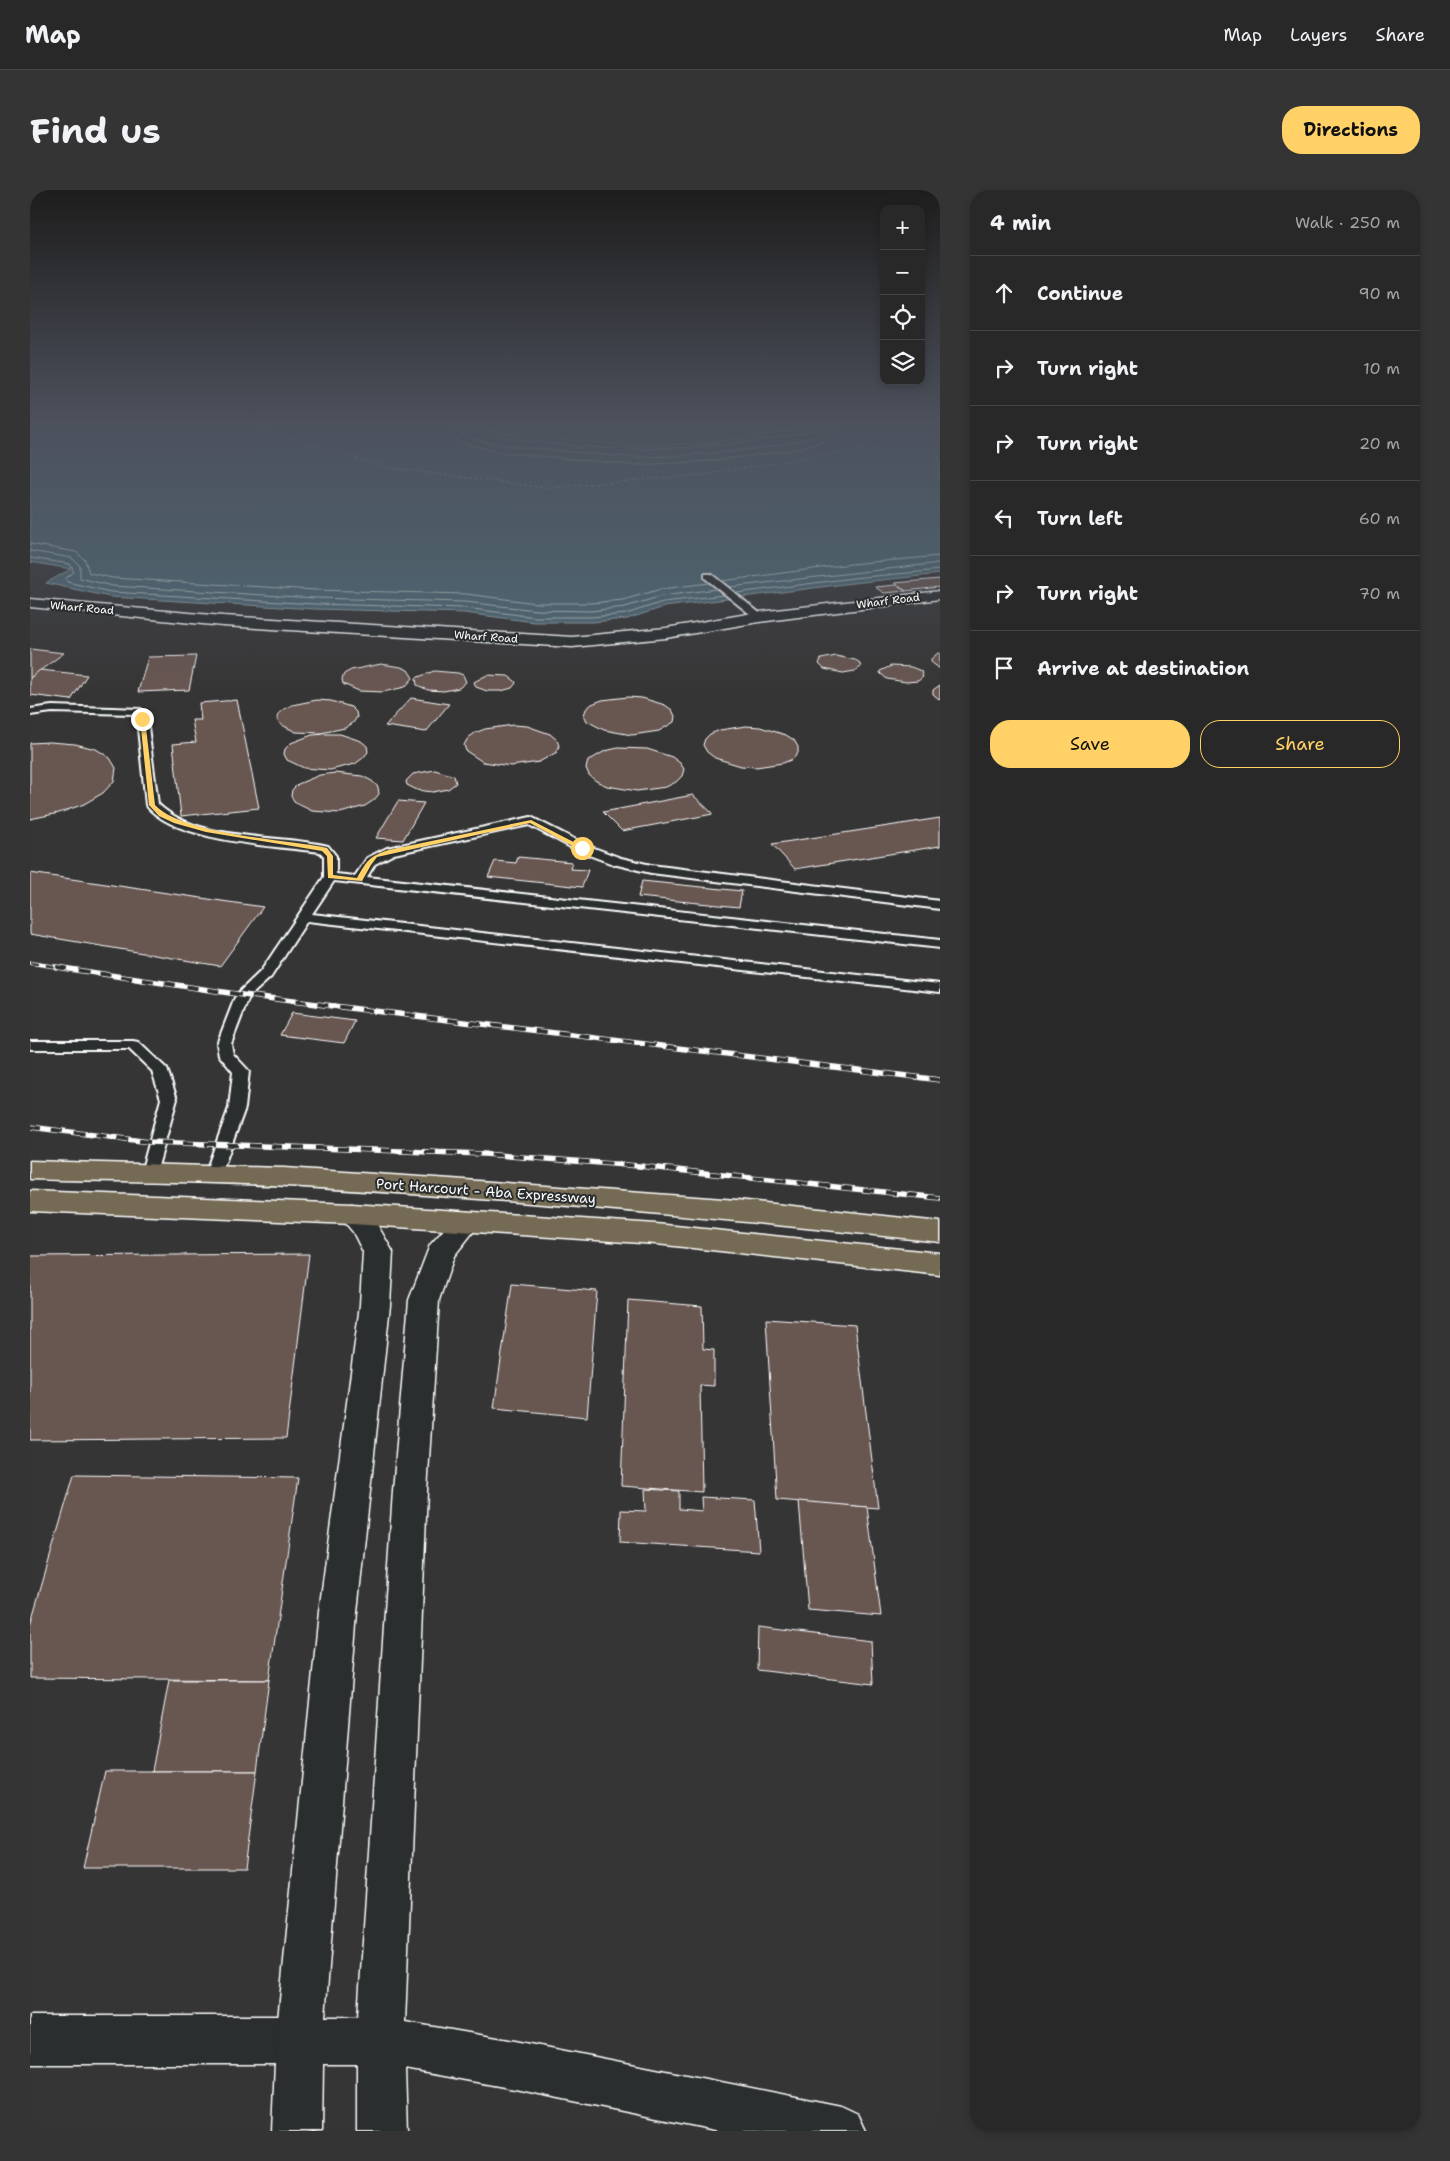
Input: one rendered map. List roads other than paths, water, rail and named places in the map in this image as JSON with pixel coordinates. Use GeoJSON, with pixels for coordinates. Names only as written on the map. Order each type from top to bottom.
{"type":"FeatureCollection","features":[{"type":"Feature","properties":{"kind":"highway","name":"Port Harcourt - Aba Expressway"},"geometry":{"type":"LineString","coordinates":[[30,1170],[284,1176],[718,1208],[940,1232]]}},
{"type":"Feature","properties":{"kind":"highway"},"geometry":{"type":"LineString","coordinates":[[30,1201],[352,1214],[656,1234],[940,1264]]}},
{"type":"Feature","properties":{"kind":"street","name":"Wharf Road"},"geometry":{"type":"LineString","coordinates":[[30,603],[223,620],[572,642],[666,633],[759,617],[940,595]]}},
{"type":"Feature","properties":{"kind":"street"},"geometry":{"type":"LineString","coordinates":[[297,2131],[300,2040],[338,1612],[375,1305],[378,1252],[364,1226],[352,1214]]}},
{"type":"Feature","properties":{"kind":"street"},"geometry":{"type":"LineString","coordinates":[[382,2131],[380,2041],[410,1491],[424,1300],[440,1252],[467,1222]]}},
{"type":"Feature","properties":{"kind":"street"},"geometry":{"type":"LineString","coordinates":[[30,2040],[380,2041],[525,2067],[841,2131]]}},
{"type":"Feature","properties":{"kind":"lane"},"geometry":{"type":"LineString","coordinates":[[708,576],[759,617]]}},
{"type":"Feature","properties":{"kind":"lane"},"geometry":{"type":"LineString","coordinates":[[30,712],[52,709],[137,711],[142,719],[152,805],[161,814],[176,822],[208,831],[324,850],[330,856],[330,877],[266,974],[243,994],[224,1044],[226,1055],[241,1071],[237,1108],[213,1174]]}},
{"type":"Feature","properties":{"kind":"lane"},"geometry":{"type":"LineString","coordinates":[[359,880],[375,856],[531,822],[582,848],[617,861],[651,869],[940,905]]}},
{"type":"Feature","properties":{"kind":"lane"},"geometry":{"type":"LineString","coordinates":[[330,877],[940,944]]}},
{"type":"Feature","properties":{"kind":"lane"},"geometry":{"type":"LineString","coordinates":[[304,917],[940,988]]}},
{"type":"Feature","properties":{"kind":"lane"},"geometry":{"type":"LineString","coordinates":[[30,1045],[133,1045],[160,1069],[169,1099],[149,1173]]}},
{"type":"Feature","properties":{"kind":"water"},"geometry":{"type":"Polygon","coordinates":[[[30,514],[940,514],[940,574],[664,607],[627,619],[592,622],[535,622],[464,613],[315,609],[110,597],[46,583],[71,569],[30,562],[30,514]]]}},
{"type":"Feature","properties":{"kind":"railway"},"geometry":{"type":"LineString","coordinates":[[30,963],[65,968]]}},
{"type":"Feature","properties":{"kind":"railway"},"geometry":{"type":"LineString","coordinates":[[56,967],[243,995],[940,1080]]}},
{"type":"Feature","properties":{"kind":"railway"},"geometry":{"type":"LineString","coordinates":[[30,1127],[150,1142],[484,1154],[639,1166],[940,1198]]}}]}
